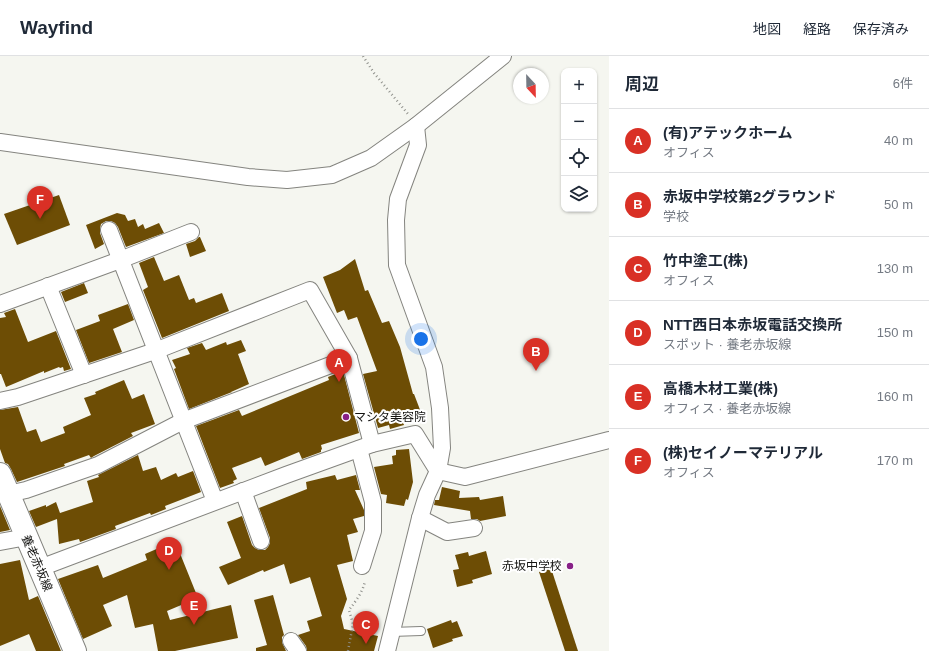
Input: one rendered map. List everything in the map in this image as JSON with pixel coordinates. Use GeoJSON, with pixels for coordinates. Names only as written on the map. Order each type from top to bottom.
{"type":"FeatureCollection","features":[{"type":"Feature","properties":{"kind":"main road","name":"養老赤坂線"},"geometry":{"type":"LineString","coordinates":[[0,474],[4,495],[27,537],[75,651]]}},
{"type":"Feature","properties":{"kind":"street"},"geometry":{"type":"LineString","coordinates":[[0,142],[248,177],[287,180],[332,175],[371,158],[417,126],[503,56]]}},
{"type":"Feature","properties":{"kind":"street"},"geometry":{"type":"LineString","coordinates":[[387,651],[420,518],[427,495],[438,471],[442,448],[440,408],[434,367],[397,265],[396,220],[398,199],[418,145],[417,126]]}},
{"type":"Feature","properties":{"kind":"street"},"geometry":{"type":"LineString","coordinates":[[109,230],[155,351],[215,501]]}},
{"type":"Feature","properties":{"kind":"street"},"geometry":{"type":"LineString","coordinates":[[0,304],[191,232]]}},
{"type":"Feature","properties":{"kind":"street"},"geometry":{"type":"LineString","coordinates":[[48,286],[84,375]]}},
{"type":"Feature","properties":{"kind":"street"},"geometry":{"type":"LineString","coordinates":[[0,401],[18,397],[155,351],[310,290],[349,358],[366,446],[373,502],[373,531],[362,566]]}},
{"type":"Feature","properties":{"kind":"street"},"geometry":{"type":"LineString","coordinates":[[4,495],[26,490],[98,465],[183,421],[349,358]]}},
{"type":"Feature","properties":{"kind":"street"},"geometry":{"type":"LineString","coordinates":[[40,568],[215,501],[366,446],[415,434],[438,471],[465,477],[609,440]]}},
{"type":"Feature","properties":{"kind":"street"},"geometry":{"type":"LineString","coordinates":[[243,491],[261,541]]}},
{"type":"Feature","properties":{"kind":"street"},"geometry":{"type":"LineString","coordinates":[[420,518],[447,532],[474,528]]}},
{"type":"Feature","properties":{"kind":"street"},"geometry":{"type":"LineString","coordinates":[[0,542],[27,537]]}},
{"type":"Feature","properties":{"kind":"lane"},"geometry":{"type":"LineString","coordinates":[[391,632],[421,631]]}},
{"type":"Feature","properties":{"kind":"path"},"geometry":{"type":"LineString","coordinates":[[363,56],[374,73],[417,126]]}},
{"type":"Feature","properties":{"kind":"path"},"geometry":{"type":"LineString","coordinates":[[348,651],[353,624],[349,610],[364,585],[367,570],[362,566]]}},
{"type":"Feature","properties":{"kind":"building"},"geometry":{"type":"Polygon","coordinates":[[[59,195],[70,225],[17,245],[4,214],[59,195]]]}},
{"type":"Feature","properties":{"kind":"building"},"geometry":{"type":"Polygon","coordinates":[[[117,213],[125,215],[128,221],[135,219],[138,227],[143,224],[145,229],[159,223],[164,233],[126,247],[115,223],[106,221],[101,224],[100,229],[104,244],[95,249],[86,225],[117,213]]]}},
{"type":"Feature","properties":{"kind":"building"},"geometry":{"type":"Polygon","coordinates":[[[199,237],[206,251],[190,257],[186,244],[195,241],[199,237]]]}},
{"type":"Feature","properties":{"kind":"building"},"geometry":{"type":"Polygon","coordinates":[[[154,257],[164,281],[179,275],[189,300],[194,298],[196,303],[222,293],[229,311],[162,338],[143,290],[148,287],[139,263],[154,257]]]}},
{"type":"Feature","properties":{"kind":"building"},"geometry":{"type":"Polygon","coordinates":[[[355,259],[365,291],[368,290],[382,323],[389,321],[400,347],[413,394],[422,415],[403,422],[404,425],[390,429],[389,425],[378,428],[363,374],[377,371],[357,317],[348,320],[344,310],[337,313],[323,277],[340,270],[355,259]]]}},
{"type":"Feature","properties":{"kind":"building"},"geometry":{"type":"Polygon","coordinates":[[[84,283],[88,293],[65,302],[61,292],[84,283]]]}},
{"type":"Feature","properties":{"kind":"building"},"geometry":{"type":"Polygon","coordinates":[[[128,304],[134,320],[113,329],[122,352],[89,363],[76,330],[100,321],[98,315],[128,304]]]}},
{"type":"Feature","properties":{"kind":"building"},"geometry":{"type":"Polygon","coordinates":[[[15,309],[28,342],[56,331],[71,369],[64,371],[63,367],[59,367],[44,373],[44,371],[6,387],[0,374],[0,318],[6,317],[4,313],[15,309]]]}},
{"type":"Feature","properties":{"kind":"building"},"geometry":{"type":"Polygon","coordinates":[[[241,340],[246,351],[238,354],[249,384],[189,409],[172,360],[190,354],[187,348],[202,343],[206,350],[226,342],[227,345],[241,340]]]}},
{"type":"Feature","properties":{"kind":"building"},"geometry":{"type":"Polygon","coordinates":[[[343,371],[359,433],[321,445],[321,452],[302,459],[299,452],[265,466],[261,457],[232,468],[237,479],[233,481],[234,483],[220,488],[196,426],[239,410],[242,416],[329,380],[328,377],[343,371]]]}},
{"type":"Feature","properties":{"kind":"building"},"geometry":{"type":"Polygon","coordinates":[[[124,380],[132,399],[144,394],[155,424],[131,433],[133,436],[91,458],[89,455],[64,464],[65,466],[17,482],[8,464],[5,463],[0,449],[0,410],[18,407],[27,432],[36,429],[41,442],[65,433],[63,427],[91,415],[84,398],[96,394],[95,392],[124,380]]]}},
{"type":"Feature","properties":{"kind":"building"},"geometry":{"type":"Polygon","coordinates":[[[409,449],[413,482],[408,500],[406,499],[404,506],[386,503],[387,495],[381,494],[374,467],[393,464],[392,456],[396,455],[396,450],[409,449]]]}},
{"type":"Feature","properties":{"kind":"building"},"geometry":{"type":"Polygon","coordinates":[[[138,455],[143,471],[156,467],[161,480],[176,473],[178,477],[193,471],[201,492],[165,506],[166,509],[151,515],[150,513],[115,526],[116,529],[80,542],[79,539],[59,544],[57,519],[36,527],[29,511],[46,505],[46,507],[56,502],[60,513],[93,502],[87,481],[99,477],[98,475],[138,455]]]}},
{"type":"Feature","properties":{"kind":"building"},"geometry":{"type":"Polygon","coordinates":[[[335,475],[337,480],[356,475],[360,490],[355,490],[364,510],[364,516],[353,519],[358,532],[347,535],[353,561],[337,565],[347,599],[341,616],[344,629],[378,636],[374,651],[307,651],[306,646],[298,635],[310,631],[307,621],[322,616],[310,577],[290,584],[284,564],[264,572],[263,570],[228,585],[219,567],[241,558],[227,522],[242,516],[252,545],[259,550],[265,550],[270,543],[270,538],[259,508],[307,489],[306,482],[335,475]]]}},
{"type":"Feature","properties":{"kind":"building"},"geometry":{"type":"Polygon","coordinates":[[[442,487],[460,491],[459,498],[479,497],[480,500],[503,496],[506,516],[480,521],[477,519],[471,519],[470,511],[434,505],[435,500],[439,500],[442,487]]]}},
{"type":"Feature","properties":{"kind":"building"},"geometry":{"type":"Polygon","coordinates":[[[0,506],[10,530],[0,532],[0,506]]]}},
{"type":"Feature","properties":{"kind":"building"},"geometry":{"type":"Polygon","coordinates":[[[175,541],[198,598],[167,611],[170,620],[231,605],[238,638],[175,651],[158,651],[153,624],[135,628],[127,595],[103,605],[112,626],[83,639],[58,579],[98,565],[103,578],[147,560],[145,554],[175,541]]]}},
{"type":"Feature","properties":{"kind":"building"},"geometry":{"type":"Polygon","coordinates":[[[486,551],[492,574],[472,580],[473,583],[457,587],[453,570],[459,569],[455,555],[468,552],[469,556],[486,551]]]}},
{"type":"Feature","properties":{"kind":"building"},"geometry":{"type":"Polygon","coordinates":[[[20,560],[29,600],[38,596],[61,651],[36,651],[29,634],[0,646],[0,564],[20,560]]]}},
{"type":"Feature","properties":{"kind":"building"},"geometry":{"type":"Polygon","coordinates":[[[551,568],[578,651],[565,651],[539,572],[551,568]]]}},
{"type":"Feature","properties":{"kind":"building"},"geometry":{"type":"Polygon","coordinates":[[[273,595],[284,635],[282,637],[282,642],[286,651],[256,651],[256,648],[267,645],[254,600],[273,595]]]}},
{"type":"Feature","properties":{"kind":"building"},"geometry":{"type":"Polygon","coordinates":[[[451,620],[452,623],[457,621],[463,636],[452,639],[453,641],[433,648],[427,629],[451,620]]]}},
{"type":"Feature","properties":{"kind":"place","name":"(株)セイノーマテリアル"},"geometry":{"type":"Point","coordinates":[40,219]}},
{"type":"Feature","properties":{"kind":"place","name":"赤坂中学校第2グラウンド"},"geometry":{"type":"Point","coordinates":[536,371]}},
{"type":"Feature","properties":{"kind":"place","name":"(有)アテックホーム"},"geometry":{"type":"Point","coordinates":[339,382]}},
{"type":"Feature","properties":{"kind":"place","name":"マシタ美容院"},"geometry":{"type":"Point","coordinates":[346,417]}},
{"type":"Feature","properties":{"kind":"place","name":"赤坂中学校"},"geometry":{"type":"Point","coordinates":[570,566]}},
{"type":"Feature","properties":{"kind":"place","name":"NTT西日本赤坂電話交換所"},"geometry":{"type":"Point","coordinates":[169,570]}},
{"type":"Feature","properties":{"kind":"place","name":"高橋木材工業(株)"},"geometry":{"type":"Point","coordinates":[194,625]}},
{"type":"Feature","properties":{"kind":"place","name":"竹中塗工(株)"},"geometry":{"type":"Point","coordinates":[366,644]}}]}
